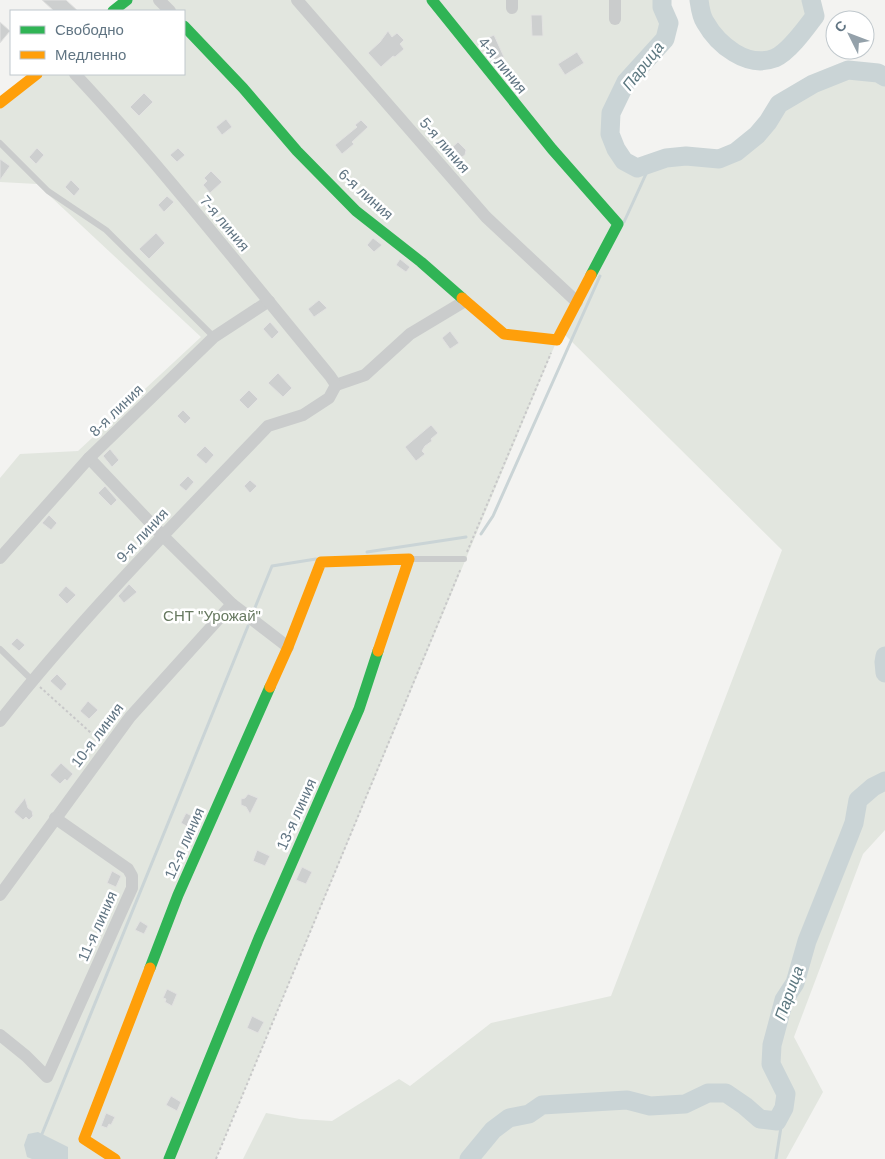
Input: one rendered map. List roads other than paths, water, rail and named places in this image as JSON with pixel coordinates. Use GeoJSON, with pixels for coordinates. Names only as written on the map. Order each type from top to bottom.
{"type":"FeatureCollection","features":[{"type":"Feature","properties":{"kind":"street"},"geometry":{"type":"LineString","coordinates":[[115,10],[127,0]]}},
{"type":"Feature","properties":{"kind":"street"},"geometry":{"type":"LineString","coordinates":[[159,0],[169,10]]}},
{"type":"Feature","properties":{"kind":"street","name":"5-я линия"},"geometry":{"type":"LineString","coordinates":[[298,0],[486,217],[577,302]]}},
{"type":"Feature","properties":{"kind":"street","name":"4-я линия"},"geometry":{"type":"LineString","coordinates":[[432,0],[552,148],[618,224],[577,302]]}},
{"type":"Feature","properties":{"kind":"street"},"geometry":{"type":"LineString","coordinates":[[615,0],[615,19]]}},
{"type":"Feature","properties":{"kind":"street","name":"6-я линия"},"geometry":{"type":"LineString","coordinates":[[185,27],[243,88],[297,151],[356,211],[420,262],[504,334],[557,340],[577,302]]}},
{"type":"Feature","properties":{"kind":"street"},"geometry":{"type":"LineString","coordinates":[[0,103],[36,75]]}},
{"type":"Feature","properties":{"kind":"street","name":"7-я линия"},"geometry":{"type":"LineString","coordinates":[[76,75],[116,117],[270,301],[336,385]]}},
{"type":"Feature","properties":{"kind":"street","name":"8-я линия"},"geometry":{"type":"LineString","coordinates":[[0,558],[89,458],[214,337],[270,301]]}},
{"type":"Feature","properties":{"kind":"street"},"geometry":{"type":"LineString","coordinates":[[336,385],[365,375],[410,334],[466,301]]}},
{"type":"Feature","properties":{"kind":"street","name":"9-я линия"},"geometry":{"type":"LineString","coordinates":[[0,721],[32,680],[98,605],[268,426],[303,415],[330,398],[336,385]]}},
{"type":"Feature","properties":{"kind":"street"},"geometry":{"type":"LineString","coordinates":[[89,458],[163,536],[232,604],[288,647]]}},
{"type":"Feature","properties":{"kind":"street","name":"12-я линия"},"geometry":{"type":"LineString","coordinates":[[116,1159],[84,1138],[178,895],[288,647],[321,562],[409,560]]}},
{"type":"Feature","properties":{"kind":"street","name":"13-я линия"},"geometry":{"type":"LineString","coordinates":[[169,1159],[258,938],[359,709],[409,560]]}},
{"type":"Feature","properties":{"kind":"street","name":"10-я линия"},"geometry":{"type":"LineString","coordinates":[[0,895],[130,717],[232,604]]}},
{"type":"Feature","properties":{"kind":"street","name":"11-я линия"},"geometry":{"type":"LineString","coordinates":[[0,1035],[47,1076],[132,888],[132,876],[128,868],[55,818]]}},
{"type":"Feature","properties":{"kind":"lane"},"geometry":{"type":"LineString","coordinates":[[0,142],[48,191],[106,230],[214,337]]}},
{"type":"Feature","properties":{"kind":"lane"},"geometry":{"type":"LineString","coordinates":[[409,560],[464,559]]}},
{"type":"Feature","properties":{"kind":"lane"},"geometry":{"type":"LineString","coordinates":[[0,649],[32,680]]}},
{"type":"Feature","properties":{"kind":"waterway","name":"Парица"},"geometry":{"type":"LineString","coordinates":[[662,0],[662,7],[669,23],[665,39],[626,82],[611,113],[610,134],[616,149],[624,161],[637,168],[666,158],[686,156],[719,159],[736,152],[757,135],[779,104],[813,84],[848,70],[878,73],[885,77]]}},
{"type":"Feature","properties":{"kind":"waterway","name":"Парица"},"geometry":{"type":"LineString","coordinates":[[699,0],[704,20],[717,39],[734,53],[744,58],[764,61],[775,58],[786,51],[807,27],[815,16],[811,0]]}},
{"type":"Feature","properties":{"kind":"waterway"},"geometry":{"type":"LineString","coordinates":[[624,222],[651,163]]}},
{"type":"Feature","properties":{"kind":"waterway"},"geometry":{"type":"LineString","coordinates":[[481,534],[493,516],[600,276]]}},
{"type":"Feature","properties":{"kind":"waterway"},"geometry":{"type":"LineString","coordinates":[[367,552],[466,537]]}},
{"type":"Feature","properties":{"kind":"waterway"},"geometry":{"type":"LineString","coordinates":[[254,610],[272,566],[316,559]]}},
{"type":"Feature","properties":{"kind":"waterway"},"geometry":{"type":"LineString","coordinates":[[42,1134],[248,626]]}},
{"type":"Feature","properties":{"kind":"waterway","name":"Парица"},"geometry":{"type":"LineString","coordinates":[[885,656],[885,673]]}},
{"type":"Feature","properties":{"kind":"waterway","name":"Парица"},"geometry":{"type":"LineString","coordinates":[[469,1159],[493,1130],[509,1118],[529,1114],[542,1105],[627,1100],[650,1106],[685,1104],[708,1093],[726,1093],[760,1119],[777,1121],[784,1108],[786,1094],[771,1064],[772,1045],[784,1000],[795,983],[807,941],[854,823],[858,800],[873,787],[885,781]]}},
{"type":"Feature","properties":{"kind":"waterway"},"geometry":{"type":"LineString","coordinates":[[776,1159],[784,1108]]}},
{"type":"Feature","properties":{"kind":"park label","name":"СНТ \"Урожай\""},"geometry":{"type":"Point","coordinates":[212,615]}}]}
